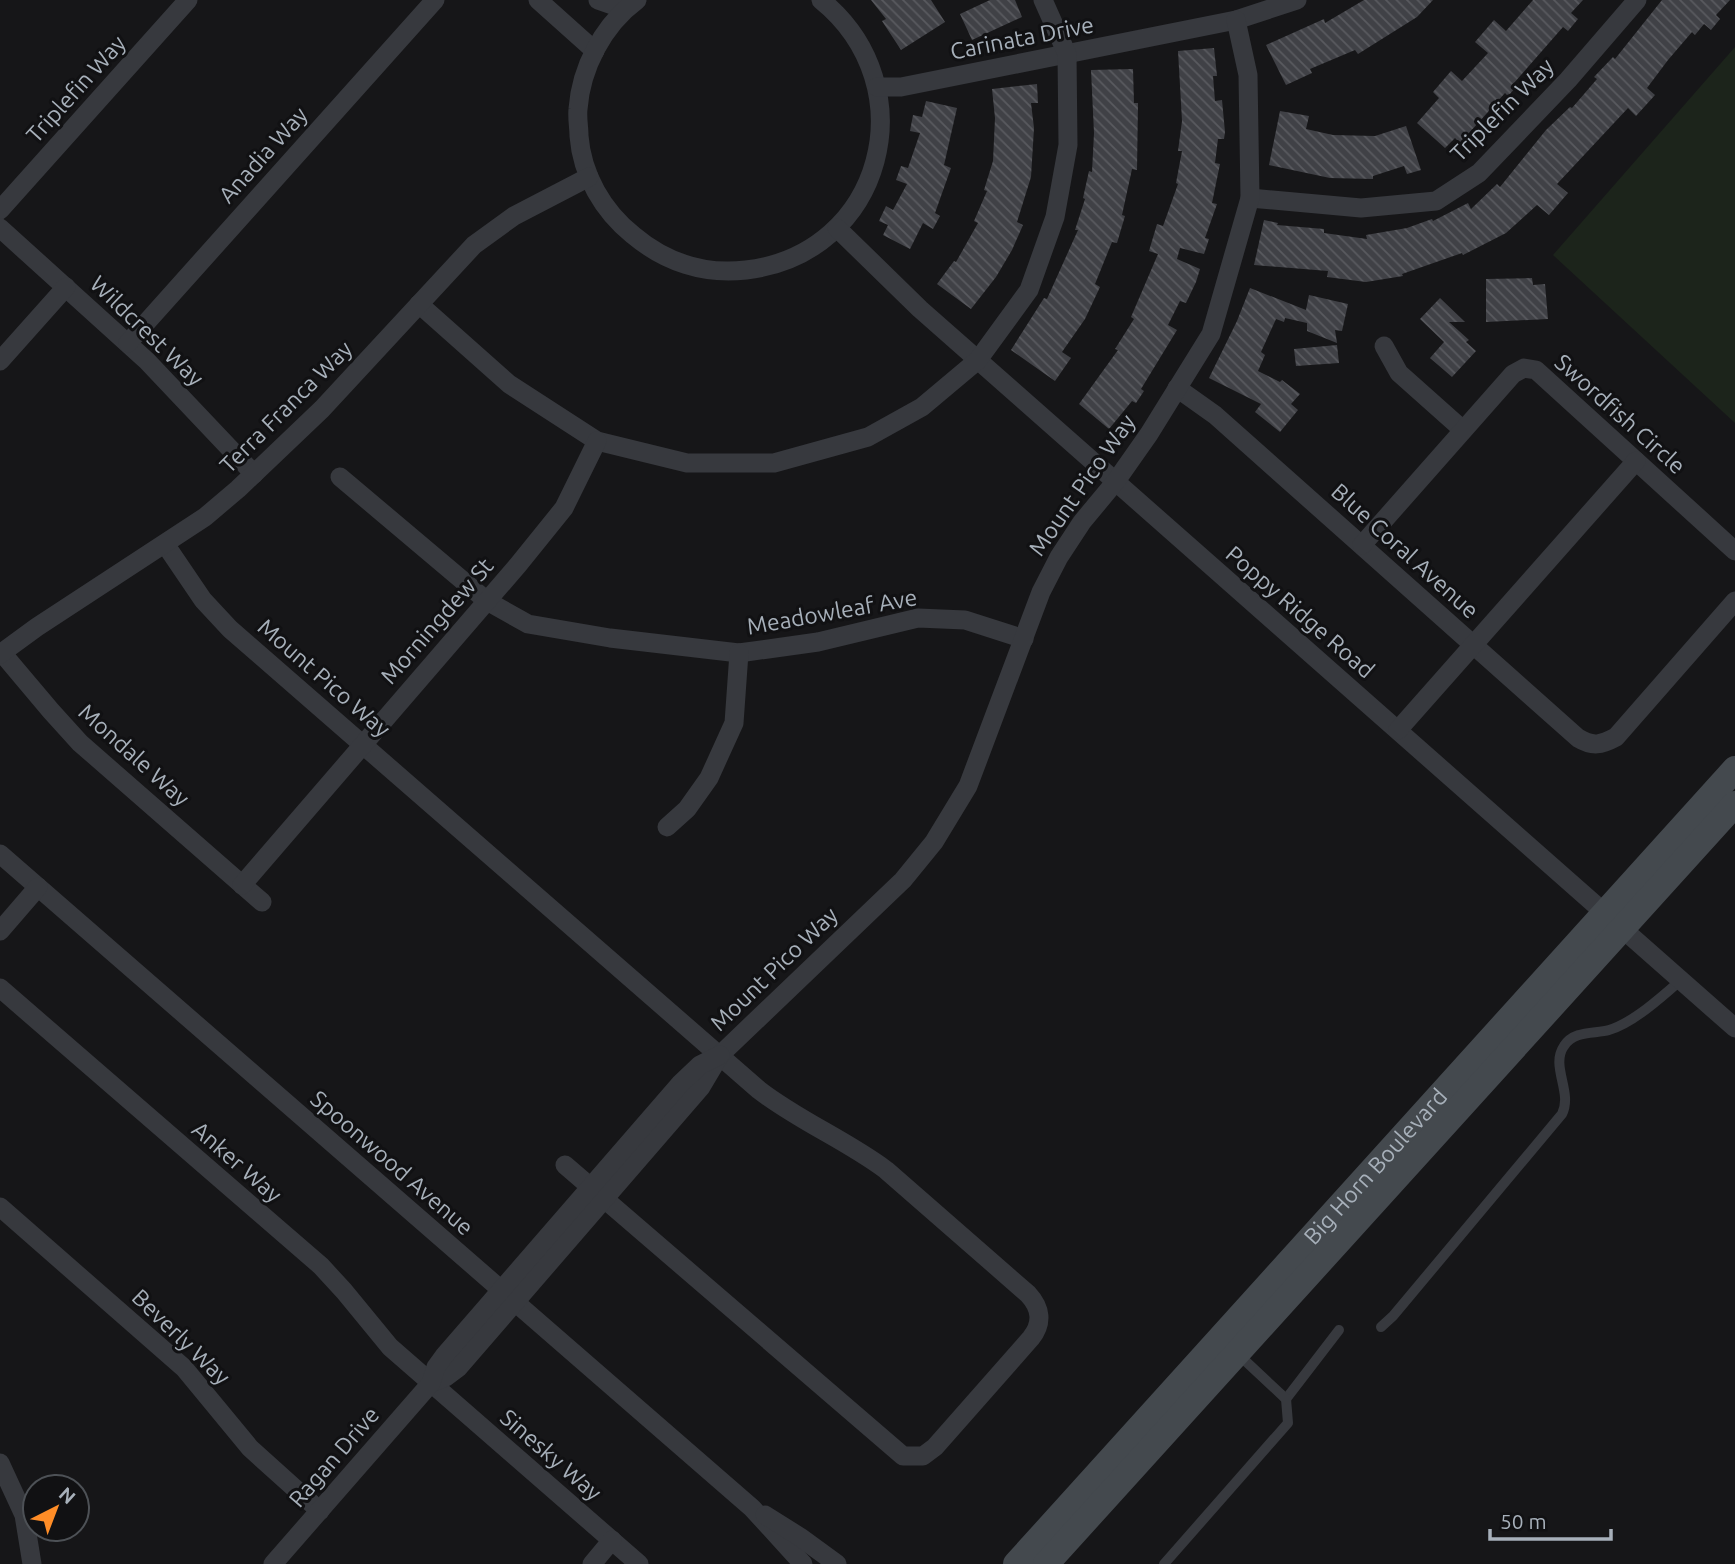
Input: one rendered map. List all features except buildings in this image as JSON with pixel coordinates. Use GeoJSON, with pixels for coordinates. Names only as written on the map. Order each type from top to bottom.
{"type":"FeatureCollection","features":[{"type":"Feature","properties":{"kind":"main road","name":"Big Horn Boulevard"},"geometry":{"type":"LineString","coordinates":[[1046,1564],[1237,1353],[1614,921],[1735,769]]}},
{"type":"Feature","properties":{"kind":"main road","name":"Big Horn Boulevard"},"geometry":{"type":"LineString","coordinates":[[1016,1564],[1614,921],[1735,804]]}},
{"type":"Feature","properties":{"kind":"street","name":"Triplefin Way"},"geometry":{"type":"LineString","coordinates":[[0,210],[188,0]]}},
{"type":"Feature","properties":{"kind":"street","name":"Anadia Way"},"geometry":{"type":"LineString","coordinates":[[128,343],[435,0]]}},
{"type":"Feature","properties":{"kind":"street"},"geometry":{"type":"LineString","coordinates":[[538,0],[595,51]]}},
{"type":"Feature","properties":{"kind":"street"},"geometry":{"type":"LineString","coordinates":[[598,0],[621,8],[634,2]]}},
{"type":"Feature","properties":{"kind":"street"},"geometry":{"type":"LineString","coordinates":[[634,2],[604,33],[586,69],[578,109],[580,150],[589,177],[617,222],[649,248],[685,266],[726,272],[766,268],[804,253],[837,228],[855,206],[873,169],[881,128],[877,87],[867,57],[852,31],[821,0]]}},
{"type":"Feature","properties":{"kind":"street"},"geometry":{"type":"LineString","coordinates":[[419,304],[509,384],[597,441],[687,463],[774,463],[868,437],[922,407],[978,360],[1029,290],[1055,217],[1068,145],[1067,54],[1043,0]]}},
{"type":"Feature","properties":{"kind":"street","name":"Carinata Drive"},"geometry":{"type":"LineString","coordinates":[[877,87],[901,87],[1236,20],[1297,0]]}},
{"type":"Feature","properties":{"kind":"street","name":"Triplefin Way"},"geometry":{"type":"LineString","coordinates":[[1250,198],[1361,208],[1436,201],[1479,173],[1568,80],[1637,0]]}},
{"type":"Feature","properties":{"kind":"street","name":"Mount Pico Way"},"geometry":{"type":"LineString","coordinates":[[508,1296],[598,1193],[701,1087],[720,1055],[903,880],[934,842],[968,786],[1041,592],[1059,556],[1149,434],[1211,334],[1250,198],[1248,75],[1236,20]]}},
{"type":"Feature","properties":{"kind":"street","name":"Terra Franca Way"},"geometry":{"type":"LineString","coordinates":[[1,653],[205,517],[339,392],[457,261],[514,216],[589,177]]}},
{"type":"Feature","properties":{"kind":"street","name":"Wildcrest Way"},"geometry":{"type":"LineString","coordinates":[[0,228],[128,343],[254,474]]}},
{"type":"Feature","properties":{"kind":"street","name":"Poppy Ridge Road"},"geometry":{"type":"LineString","coordinates":[[837,228],[885,276],[978,360],[1735,1028]]}},
{"type":"Feature","properties":{"kind":"street"},"geometry":{"type":"LineString","coordinates":[[0,361],[66,287]]}},
{"type":"Feature","properties":{"kind":"street"},"geometry":{"type":"LineString","coordinates":[[1384,346],[1399,373],[1463,430]]}},
{"type":"Feature","properties":{"kind":"street","name":"Swordfish Circle"},"geometry":{"type":"LineString","coordinates":[[1362,545],[1513,374],[1524,368],[1536,370],[1735,551]]}},
{"type":"Feature","properties":{"kind":"street","name":"Blue Coral Avenue"},"geometry":{"type":"LineString","coordinates":[[1177,388],[1215,415],[1589,745],[1602,744],[1616,737],[1735,600]]}},
{"type":"Feature","properties":{"kind":"street","name":"Morningdew St"},"geometry":{"type":"LineString","coordinates":[[242,884],[564,508],[597,441]]}},
{"type":"Feature","properties":{"kind":"street"},"geometry":{"type":"LineString","coordinates":[[1398,730],[1636,461]]}},
{"type":"Feature","properties":{"kind":"street","name":"Meadowleaf Ave"},"geometry":{"type":"LineString","coordinates":[[340,477],[487,601],[528,624],[610,638],[739,653],[818,642],[918,618],[965,620],[1024,639]]}},
{"type":"Feature","properties":{"kind":"street","name":"Mount Pico Way"},"geometry":{"type":"LineString","coordinates":[[165,544],[220,620],[720,1055],[787,1110],[861,1152],[886,1170],[1028,1294],[1037,1304],[1039,1317],[1036,1332],[930,1452],[916,1457],[903,1456],[565,1165]]}},
{"type":"Feature","properties":{"kind":"street","name":"Mondale Way"},"geometry":{"type":"LineString","coordinates":[[1,653],[80,743],[262,902]]}},
{"type":"Feature","properties":{"kind":"street"},"geometry":{"type":"LineString","coordinates":[[667,827],[687,809],[709,778],[734,723],[739,653]]}},
{"type":"Feature","properties":{"kind":"street","name":"Spoonwood Avenue"},"geometry":{"type":"LineString","coordinates":[[0,854],[752,1508],[803,1564]]}},
{"type":"Feature","properties":{"kind":"street"},"geometry":{"type":"LineString","coordinates":[[0,931],[38,887]]}},
{"type":"Feature","properties":{"kind":"street","name":"Anker Way"},"geometry":{"type":"LineString","coordinates":[[0,988],[321,1266],[344,1290],[377,1334],[431,1383]]}},
{"type":"Feature","properties":{"kind":"street","name":"Beverly Way"},"geometry":{"type":"LineString","coordinates":[[0,1207],[184,1368],[250,1448],[320,1510]]}},
{"type":"Feature","properties":{"kind":"street","name":"Ragan Drive"},"geometry":{"type":"LineString","coordinates":[[273,1564],[431,1383],[440,1361],[508,1296]]}},
{"type":"Feature","properties":{"kind":"street","name":"Sinesky Way"},"geometry":{"type":"LineString","coordinates":[[431,1383],[639,1564]]}},
{"type":"Feature","properties":{"kind":"street"},"geometry":{"type":"LineString","coordinates":[[0,1463],[24,1515],[32,1564]]}},
{"type":"Feature","properties":{"kind":"street","name":"Spoonwood Avenue"},"geometry":{"type":"LineString","coordinates":[[752,1508],[800,1536],[837,1564]]}},
{"type":"Feature","properties":{"kind":"street"},"geometry":{"type":"LineString","coordinates":[[592,1564],[612,1540]]}},
{"type":"Feature","properties":{"kind":"lane"},"geometry":{"type":"LineString","coordinates":[[1381,1327],[1562,1114],[1567,1105],[1560,1058],[1564,1046],[1580,1035],[1610,1030],[1630,1019],[1681,980]]}},
{"type":"Feature","properties":{"kind":"lane"},"geometry":{"type":"LineString","coordinates":[[1286,1399],[1339,1330]]}},
{"type":"Feature","properties":{"kind":"lane"},"geometry":{"type":"LineString","coordinates":[[1164,1564],[1288,1423],[1286,1399],[1237,1353]]}},
{"type":"Feature","properties":{"kind":"shaded area"},"geometry":{"type":"Polygon","coordinates":[[[1735,47],[1735,423],[1553,255],[1735,47]]]}}]}
